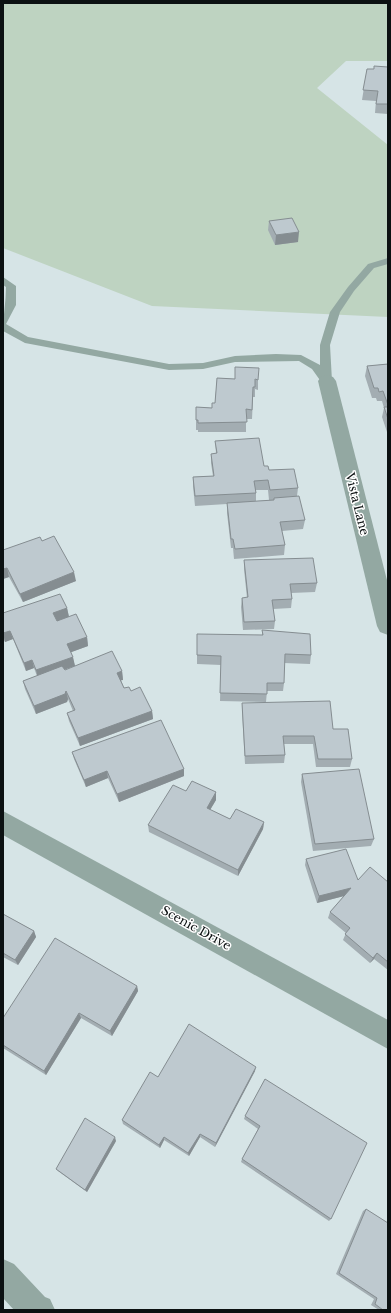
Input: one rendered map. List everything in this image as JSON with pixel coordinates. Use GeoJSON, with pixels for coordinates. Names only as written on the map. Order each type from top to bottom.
{"type":"FeatureCollection","features":[{"type":"Feature","properties":{"kind":"street","name":"Vista Lane"},"geometry":{"type":"LineString","coordinates":[[326,380],[388,626]]}},
{"type":"Feature","properties":{"kind":"street","name":"Scenic Drive"},"geometry":{"type":"LineString","coordinates":[[3,822],[388,1035]]}},
{"type":"Feature","properties":{"kind":"street"},"geometry":{"type":"LineString","coordinates":[[3,1275],[35,1309],[39,1310]]}},
{"type":"Feature","properties":{"kind":"lane"},"geometry":{"type":"LineString","coordinates":[[326,380],[325,345],[336,312],[351,289],[371,266],[388,260]]}},
{"type":"Feature","properties":{"kind":"lane"},"geometry":{"type":"LineString","coordinates":[[3,280],[11,286],[11,305],[3,322]]}},
{"type":"Feature","properties":{"kind":"lane"},"geometry":{"type":"LineString","coordinates":[[3,327],[25,340],[169,367],[203,366],[235,359],[276,357],[301,358],[316,367],[326,380]]}},
{"type":"Feature","properties":{"kind":"green space"},"geometry":{"type":"Polygon","coordinates":[[[3,3],[388,3],[388,61],[346,61],[317,88],[388,145],[388,317],[152,306],[3,248],[3,3]]]}},
{"type":"Feature","properties":{"kind":"building"},"geometry":{"type":"Polygon","coordinates":[[[374,66],[388,67],[388,104],[376,104],[378,91],[363,90],[367,69],[374,69],[374,66]]]}},
{"type":"Feature","properties":{"kind":"building"},"geometry":{"type":"Polygon","coordinates":[[[292,218],[299,232],[276,235],[269,221],[292,218]]]}},
{"type":"Feature","properties":{"kind":"building"},"geometry":{"type":"Polygon","coordinates":[[[388,364],[388,405],[383,391],[379,392],[378,388],[374,388],[367,366],[388,364]]]}},
{"type":"Feature","properties":{"kind":"building"},"geometry":{"type":"Polygon","coordinates":[[[235,367],[259,368],[258,380],[255,379],[255,387],[253,387],[252,410],[246,409],[247,422],[198,423],[198,420],[196,420],[196,407],[212,408],[212,403],[215,403],[217,378],[235,379],[235,367]]]}},
{"type":"Feature","properties":{"kind":"building"},"geometry":{"type":"Polygon","coordinates":[[[384,407],[388,407],[388,419],[384,407]]]}},
{"type":"Feature","properties":{"kind":"building"},"geometry":{"type":"Polygon","coordinates":[[[259,438],[264,466],[268,466],[269,470],[294,469],[298,488],[270,490],[268,480],[254,481],[256,493],[195,496],[193,477],[214,476],[211,454],[217,453],[215,441],[259,438]]]}},
{"type":"Feature","properties":{"kind":"building"},"geometry":{"type":"Polygon","coordinates":[[[299,496],[305,520],[280,522],[285,545],[235,549],[233,539],[231,539],[227,503],[274,500],[274,498],[299,496]]]}},
{"type":"Feature","properties":{"kind":"building"},"geometry":{"type":"Polygon","coordinates":[[[54,536],[74,572],[20,594],[7,568],[3,569],[3,550],[40,537],[42,541],[54,536]]]}},
{"type":"Feature","properties":{"kind":"building"},"geometry":{"type":"Polygon","coordinates":[[[313,558],[317,583],[290,584],[292,599],[272,600],[275,621],[244,622],[242,598],[248,597],[244,560],[313,558]]]}},
{"type":"Feature","properties":{"kind":"building"},"geometry":{"type":"Polygon","coordinates":[[[60,594],[67,608],[53,613],[57,621],[76,614],[87,637],[67,644],[73,657],[36,670],[32,660],[24,663],[10,631],[3,633],[3,613],[60,594]]]}},
{"type":"Feature","properties":{"kind":"building"},"geometry":{"type":"Polygon","coordinates":[[[262,630],[310,634],[311,655],[285,654],[284,683],[267,683],[267,694],[220,693],[221,656],[197,655],[197,634],[263,635],[262,630]]]}},
{"type":"Feature","properties":{"kind":"building"},"geometry":{"type":"Polygon","coordinates":[[[112,651],[122,671],[117,673],[124,688],[129,687],[131,691],[140,687],[152,711],[78,738],[67,713],[75,710],[66,691],[65,694],[34,706],[23,681],[62,666],[65,670],[112,651]]]}},
{"type":"Feature","properties":{"kind":"building"},"geometry":{"type":"Polygon","coordinates":[[[330,701],[333,729],[348,729],[352,759],[318,759],[314,736],[283,736],[285,755],[245,756],[242,703],[330,701]]]}},
{"type":"Feature","properties":{"kind":"building"},"geometry":{"type":"Polygon","coordinates":[[[161,720],[184,769],[117,794],[107,771],[84,780],[72,752],[161,720]]]}},
{"type":"Feature","properties":{"kind":"building"},"geometry":{"type":"Polygon","coordinates":[[[359,769],[374,839],[315,844],[302,774],[359,769]]]}},
{"type":"Feature","properties":{"kind":"building"},"geometry":{"type":"Polygon","coordinates":[[[192,781],[216,792],[207,808],[230,819],[236,809],[264,822],[238,870],[148,825],[173,785],[186,791],[192,781]]]}},
{"type":"Feature","properties":{"kind":"building"},"geometry":{"type":"Polygon","coordinates":[[[346,849],[358,880],[370,867],[388,882],[388,962],[377,953],[373,958],[345,934],[350,928],[330,912],[351,888],[319,896],[306,859],[346,849]]]}},
{"type":"Feature","properties":{"kind":"building"},"geometry":{"type":"Polygon","coordinates":[[[3,914],[34,931],[15,960],[3,953],[3,914]]]}},
{"type":"Feature","properties":{"kind":"building"},"geometry":{"type":"Polygon","coordinates":[[[55,938],[137,986],[110,1031],[79,1013],[44,1071],[3,1045],[3,1018],[55,938]]]}},
{"type":"Feature","properties":{"kind":"building"},"geometry":{"type":"Polygon","coordinates":[[[189,1024],[256,1067],[216,1143],[200,1134],[188,1153],[164,1137],[159,1145],[122,1120],[150,1072],[158,1077],[189,1024]]]}},
{"type":"Feature","properties":{"kind":"building"},"geometry":{"type":"Polygon","coordinates":[[[265,1079],[367,1143],[331,1219],[242,1159],[260,1126],[245,1116],[265,1079]]]}},
{"type":"Feature","properties":{"kind":"building"},"geometry":{"type":"Polygon","coordinates":[[[85,1118],[115,1137],[85,1190],[56,1169],[85,1118]]]}},
{"type":"Feature","properties":{"kind":"building"},"geometry":{"type":"Polygon","coordinates":[[[366,1209],[388,1223],[388,1310],[383,1310],[375,1304],[377,1298],[339,1273],[366,1209]]]}}]}
